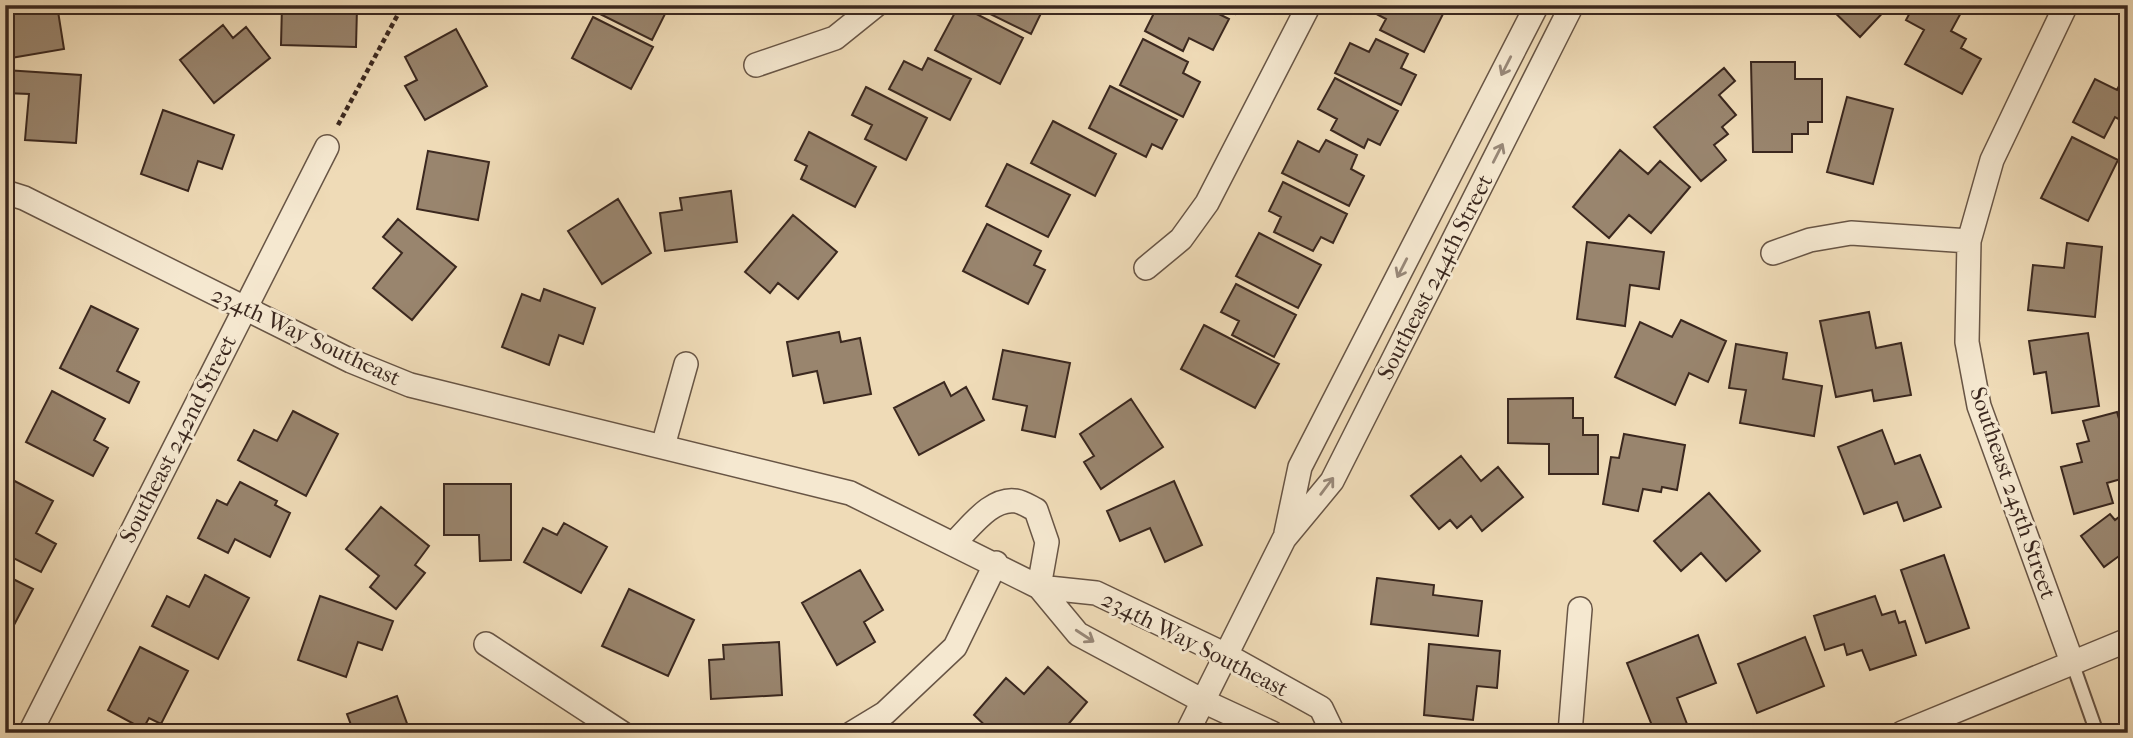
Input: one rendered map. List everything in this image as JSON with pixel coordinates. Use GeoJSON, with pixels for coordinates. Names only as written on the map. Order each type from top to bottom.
{"type":"FeatureCollection","features":[{"type":"Feature","properties":{"kind":"street"},"geometry":{"type":"LineString","coordinates":[[756,65],[835,38],[876,5]]}},
{"type":"Feature","properties":{"kind":"street"},"geometry":{"type":"LineString","coordinates":[[1146,268],[1181,239],[1207,203],[1309,5]]}},
{"type":"Feature","properties":{"kind":"street","name":"Southeast 244th Street"},"geometry":{"type":"LineString","coordinates":[[1284,539],[1300,467],[1537,5]]}},
{"type":"Feature","properties":{"kind":"street","name":"Southeast 244th Street"},"geometry":{"type":"LineString","coordinates":[[1187,733],[1284,539],[1332,481],[1572,5]]}},
{"type":"Feature","properties":{"kind":"street","name":"Southeast 245th Street"},"geometry":{"type":"LineString","coordinates":[[2066,5],[1992,160],[1969,241],[1968,342],[1979,405],[2072,662]]}},
{"type":"Feature","properties":{"kind":"street","name":"Southeast 242nd Street"},"geometry":{"type":"LineString","coordinates":[[30,733],[327,147]]}},
{"type":"Feature","properties":{"kind":"street","name":"234th Way Southeast"},"geometry":{"type":"LineString","coordinates":[[5,192],[24,198],[351,361],[410,385],[850,492],[996,563],[1039,587],[1078,634],[1203,701],[1272,733]]}},
{"type":"Feature","properties":{"kind":"street"},"geometry":{"type":"LineString","coordinates":[[1773,253],[1810,240],[1851,233],[1969,241]]}},
{"type":"Feature","properties":{"kind":"street"},"geometry":{"type":"LineString","coordinates":[[663,446],[686,364]]}},
{"type":"Feature","properties":{"kind":"street"},"geometry":{"type":"LineString","coordinates":[[954,543],[988,510],[1000,503],[1016,501],[1036,510],[1047,542],[1039,587]]}},
{"type":"Feature","properties":{"kind":"street"},"geometry":{"type":"LineString","coordinates":[[852,733],[885,713],[955,647],[996,563]]}},
{"type":"Feature","properties":{"kind":"street","name":"234th Way Southeast"},"geometry":{"type":"LineString","coordinates":[[1039,587],[1096,593],[1226,655],[1321,708],[1333,733]]}},
{"type":"Feature","properties":{"kind":"street"},"geometry":{"type":"LineString","coordinates":[[1570,733],[1580,609]]}},
{"type":"Feature","properties":{"kind":"street"},"geometry":{"type":"LineString","coordinates":[[1902,733],[2128,640]]}},
{"type":"Feature","properties":{"kind":"street"},"geometry":{"type":"LineString","coordinates":[[486,644],[622,733]]}},
{"type":"Feature","properties":{"kind":"lane"},"geometry":{"type":"LineString","coordinates":[[2072,662],[2097,733]]}},
{"type":"Feature","properties":{"kind":"path"},"geometry":{"type":"LineString","coordinates":[[327,147],[402,5]]}},
{"type":"Feature","properties":{"kind":"building"},"geometry":{"type":"Polygon","coordinates":[[[5,5],[57,5],[64,49],[5,59],[5,5]]]}},
{"type":"Feature","properties":{"kind":"building"},"geometry":{"type":"Polygon","coordinates":[[[282,5],[357,8],[356,47],[281,45],[282,5]]]}},
{"type":"Feature","properties":{"kind":"building"},"geometry":{"type":"Polygon","coordinates":[[[595,5],[662,5],[668,8],[652,40],[592,10],[595,5]]]}},
{"type":"Feature","properties":{"kind":"building"},"geometry":{"type":"Polygon","coordinates":[[[959,5],[1023,38],[1000,84],[935,50],[959,5]]]}},
{"type":"Feature","properties":{"kind":"building"},"geometry":{"type":"Polygon","coordinates":[[[972,5],[1045,5],[1031,34],[972,5]]]}},
{"type":"Feature","properties":{"kind":"building"},"geometry":{"type":"Polygon","coordinates":[[[1158,5],[1201,5],[1229,19],[1213,50],[1189,38],[1183,51],[1145,31],[1158,5]]]}},
{"type":"Feature","properties":{"kind":"building"},"geometry":{"type":"Polygon","coordinates":[[[1217,5],[1240,5],[1235,14],[1217,5]]]}},
{"type":"Feature","properties":{"kind":"building"},"geometry":{"type":"Polygon","coordinates":[[[1369,5],[1440,5],[1446,8],[1424,52],[1380,30],[1386,19],[1367,9],[1369,5]]]}},
{"type":"Feature","properties":{"kind":"building"},"geometry":{"type":"Polygon","coordinates":[[[1827,5],[1890,5],[1860,37],[1827,5]]]}},
{"type":"Feature","properties":{"kind":"building"},"geometry":{"type":"Polygon","coordinates":[[[1914,5],[1957,5],[1963,9],[1951,31],[1966,39],[1961,48],[1981,59],[1962,94],[1905,64],[1924,30],[1906,20],[1914,5]]]}},
{"type":"Feature","properties":{"kind":"building"},"geometry":{"type":"Polygon","coordinates":[[[593,17],[653,47],[631,89],[572,58],[593,17]]]}},
{"type":"Feature","properties":{"kind":"building"},"geometry":{"type":"Polygon","coordinates":[[[223,25],[233,38],[246,27],[270,58],[214,103],[180,60],[223,25]]]}},
{"type":"Feature","properties":{"kind":"building"},"geometry":{"type":"Polygon","coordinates":[[[456,29],[487,86],[425,120],[405,86],[417,80],[405,57],[456,29]]]}},
{"type":"Feature","properties":{"kind":"building"},"geometry":{"type":"Polygon","coordinates":[[[1143,39],[1188,62],[1183,73],[1200,82],[1183,117],[1120,85],[1143,39]]]}},
{"type":"Feature","properties":{"kind":"building"},"geometry":{"type":"Polygon","coordinates":[[[1376,39],[1408,54],[1401,68],[1416,75],[1401,105],[1335,73],[1350,43],[1369,52],[1376,39]]]}},
{"type":"Feature","properties":{"kind":"building"},"geometry":{"type":"Polygon","coordinates":[[[928,58],[971,79],[950,120],[889,89],[904,61],[922,70],[928,58]]]}},
{"type":"Feature","properties":{"kind":"building"},"geometry":{"type":"Polygon","coordinates":[[[1751,62],[1795,62],[1795,79],[1822,79],[1822,122],[1808,122],[1808,134],[1792,134],[1792,152],[1753,152],[1751,62]]]}},
{"type":"Feature","properties":{"kind":"building"},"geometry":{"type":"Polygon","coordinates":[[[1724,68],[1735,81],[1719,95],[1736,115],[1722,127],[1728,134],[1714,145],[1726,160],[1701,181],[1654,127],[1724,68]]]}},
{"type":"Feature","properties":{"kind":"building"},"geometry":{"type":"Polygon","coordinates":[[[5,70],[81,75],[76,143],[25,140],[29,94],[5,93],[5,70]]]}},
{"type":"Feature","properties":{"kind":"building"},"geometry":{"type":"Polygon","coordinates":[[[2124,76],[2128,78],[2128,124],[2115,117],[2104,138],[2073,122],[2095,79],[2117,90],[2124,76]]]}},
{"type":"Feature","properties":{"kind":"building"},"geometry":{"type":"Polygon","coordinates":[[[1335,78],[1398,111],[1380,145],[1368,139],[1364,148],[1331,130],[1337,119],[1318,109],[1335,78]]]}},
{"type":"Feature","properties":{"kind":"building"},"geometry":{"type":"Polygon","coordinates":[[[1110,86],[1177,120],[1162,149],[1152,144],[1146,157],[1089,128],[1110,86]]]}},
{"type":"Feature","properties":{"kind":"building"},"geometry":{"type":"Polygon","coordinates":[[[866,87],[927,118],[906,160],[865,139],[872,125],[852,115],[866,87]]]}},
{"type":"Feature","properties":{"kind":"building"},"geometry":{"type":"Polygon","coordinates":[[[1847,97],[1893,109],[1873,184],[1827,172],[1847,97]]]}},
{"type":"Feature","properties":{"kind":"building"},"geometry":{"type":"Polygon","coordinates":[[[163,110],[234,135],[222,169],[198,161],[188,191],[141,174],[163,110]]]}},
{"type":"Feature","properties":{"kind":"building"},"geometry":{"type":"Polygon","coordinates":[[[1053,121],[1116,154],[1095,196],[1031,163],[1053,121]]]}},
{"type":"Feature","properties":{"kind":"building"},"geometry":{"type":"Polygon","coordinates":[[[809,132],[876,167],[855,207],[801,179],[807,166],[795,160],[809,132]]]}},
{"type":"Feature","properties":{"kind":"building"},"geometry":{"type":"Polygon","coordinates":[[[2072,137],[2118,160],[2088,221],[2041,198],[2072,137]]]}},
{"type":"Feature","properties":{"kind":"building"},"geometry":{"type":"Polygon","coordinates":[[[1326,140],[1357,155],[1351,169],[1364,176],[1349,206],[1282,173],[1298,141],[1319,152],[1326,140]]]}},
{"type":"Feature","properties":{"kind":"building"},"geometry":{"type":"Polygon","coordinates":[[[1620,150],[1648,174],[1660,161],[1690,187],[1651,233],[1629,215],[1609,238],[1573,207],[1620,150]]]}},
{"type":"Feature","properties":{"kind":"building"},"geometry":{"type":"Polygon","coordinates":[[[428,151],[489,162],[478,220],[417,209],[428,151]]]}},
{"type":"Feature","properties":{"kind":"building"},"geometry":{"type":"Polygon","coordinates":[[[1007,164],[1070,195],[1048,237],[986,206],[1007,164]]]}},
{"type":"Feature","properties":{"kind":"building"},"geometry":{"type":"Polygon","coordinates":[[[1283,182],[1347,214],[1333,243],[1321,237],[1313,251],[1274,232],[1281,217],[1269,211],[1283,182]]]}},
{"type":"Feature","properties":{"kind":"building"},"geometry":{"type":"Polygon","coordinates":[[[731,191],[737,242],[665,251],[660,213],[682,210],[680,198],[731,191]]]}},
{"type":"Feature","properties":{"kind":"building"},"geometry":{"type":"Polygon","coordinates":[[[618,199],[651,253],[602,284],[568,231],[618,199]]]}},
{"type":"Feature","properties":{"kind":"building"},"geometry":{"type":"Polygon","coordinates":[[[793,215],[837,252],[798,299],[778,283],[770,293],[745,272],[793,215]]]}},
{"type":"Feature","properties":{"kind":"building"},"geometry":{"type":"Polygon","coordinates":[[[398,219],[456,267],[412,320],[373,288],[402,253],[383,237],[398,219]]]}},
{"type":"Feature","properties":{"kind":"building"},"geometry":{"type":"Polygon","coordinates":[[[987,224],[1041,251],[1034,265],[1045,270],[1028,304],[963,271],[987,224]]]}},
{"type":"Feature","properties":{"kind":"building"},"geometry":{"type":"Polygon","coordinates":[[[1259,233],[1321,265],[1298,308],[1236,276],[1259,233]]]}},
{"type":"Feature","properties":{"kind":"building"},"geometry":{"type":"Polygon","coordinates":[[[1587,242],[1664,252],[1659,289],[1630,285],[1625,326],[1577,319],[1587,242]]]}},
{"type":"Feature","properties":{"kind":"building"},"geometry":{"type":"Polygon","coordinates":[[[2067,243],[2102,247],[2095,317],[2028,310],[2033,265],[2064,268],[2067,243]]]}},
{"type":"Feature","properties":{"kind":"building"},"geometry":{"type":"Polygon","coordinates":[[[1236,284],[1296,315],[1274,357],[1232,335],[1239,321],[1221,312],[1236,284]]]}},
{"type":"Feature","properties":{"kind":"building"},"geometry":{"type":"Polygon","coordinates":[[[544,289],[595,308],[583,344],[559,335],[549,365],[502,347],[522,294],[540,301],[544,289]]]}},
{"type":"Feature","properties":{"kind":"building"},"geometry":{"type":"Polygon","coordinates":[[[91,306],[138,329],[117,371],[139,382],[129,403],[60,368],[91,306]]]}},
{"type":"Feature","properties":{"kind":"building"},"geometry":{"type":"Polygon","coordinates":[[[1869,312],[1876,348],[1901,343],[1911,395],[1874,401],[1872,390],[1836,397],[1820,321],[1869,312]]]}},
{"type":"Feature","properties":{"kind":"building"},"geometry":{"type":"Polygon","coordinates":[[[1681,320],[1726,341],[1708,382],[1689,373],[1675,405],[1615,377],[1640,322],[1672,337],[1681,320]]]}},
{"type":"Feature","properties":{"kind":"building"},"geometry":{"type":"Polygon","coordinates":[[[1204,325],[1279,364],[1255,408],[1181,369],[1204,325]]]}},
{"type":"Feature","properties":{"kind":"building"},"geometry":{"type":"Polygon","coordinates":[[[839,332],[841,342],[860,338],[871,394],[824,403],[817,371],[793,376],[787,342],[839,332]]]}},
{"type":"Feature","properties":{"kind":"building"},"geometry":{"type":"Polygon","coordinates":[[[2088,333],[2099,406],[2052,413],[2046,372],[2034,374],[2029,341],[2088,333]]]}},
{"type":"Feature","properties":{"kind":"building"},"geometry":{"type":"Polygon","coordinates":[[[1736,344],[1787,353],[1783,379],[1822,386],[1814,436],[1740,423],[1746,390],[1729,388],[1736,344]]]}},
{"type":"Feature","properties":{"kind":"building"},"geometry":{"type":"Polygon","coordinates":[[[1003,350],[1070,363],[1055,437],[1022,430],[1027,406],[993,399],[1003,350]]]}},
{"type":"Feature","properties":{"kind":"building"},"geometry":{"type":"Polygon","coordinates":[[[944,382],[951,396],[966,387],[984,420],[919,455],[894,408],[944,382]]]}},
{"type":"Feature","properties":{"kind":"building"},"geometry":{"type":"Polygon","coordinates":[[[52,391],[105,419],[94,440],[108,448],[93,476],[26,442],[52,391]]]}},
{"type":"Feature","properties":{"kind":"building"},"geometry":{"type":"Polygon","coordinates":[[[1573,398],[1573,418],[1583,418],[1583,435],[1598,435],[1598,474],[1549,474],[1549,444],[1508,443],[1508,399],[1573,398]]]}},
{"type":"Feature","properties":{"kind":"building"},"geometry":{"type":"Polygon","coordinates":[[[1131,399],[1163,447],[1101,489],[1084,462],[1094,456],[1080,434],[1131,399]]]}},
{"type":"Feature","properties":{"kind":"building"},"geometry":{"type":"Polygon","coordinates":[[[293,411],[338,434],[306,496],[238,460],[254,430],[277,441],[293,411]]]}},
{"type":"Feature","properties":{"kind":"building"},"geometry":{"type":"Polygon","coordinates":[[[2117,412],[2128,450],[2128,477],[2107,483],[2113,503],[2074,514],[2061,467],[2082,462],[2077,444],[2089,441],[2083,421],[2117,412]]]}},
{"type":"Feature","properties":{"kind":"building"},"geometry":{"type":"Polygon","coordinates":[[[1882,430],[1895,464],[1920,455],[1941,507],[1904,521],[1897,502],[1864,514],[1838,447],[1882,430]]]}},
{"type":"Feature","properties":{"kind":"building"},"geometry":{"type":"Polygon","coordinates":[[[1624,434],[1685,445],[1677,490],[1662,487],[1661,492],[1643,489],[1638,511],[1603,504],[1611,457],[1619,458],[1624,434]]]}},
{"type":"Feature","properties":{"kind":"building"},"geometry":{"type":"Polygon","coordinates":[[[1461,456],[1481,481],[1498,467],[1523,497],[1482,531],[1471,516],[1457,528],[1450,520],[1439,529],[1411,496],[1461,456]]]}},
{"type":"Feature","properties":{"kind":"building"},"geometry":{"type":"Polygon","coordinates":[[[5,476],[53,501],[36,533],[56,544],[41,572],[5,554],[5,476]]]}},
{"type":"Feature","properties":{"kind":"building"},"geometry":{"type":"Polygon","coordinates":[[[1174,481],[1202,545],[1165,562],[1150,528],[1120,541],[1107,511],[1174,481]]]}},
{"type":"Feature","properties":{"kind":"building"},"geometry":{"type":"Polygon","coordinates":[[[240,482],[277,501],[275,505],[290,513],[270,557],[235,539],[228,553],[198,538],[217,500],[227,505],[240,482]]]}},
{"type":"Feature","properties":{"kind":"building"},"geometry":{"type":"Polygon","coordinates":[[[444,484],[511,484],[511,560],[480,561],[479,535],[444,535],[444,484]]]}},
{"type":"Feature","properties":{"kind":"building"},"geometry":{"type":"Polygon","coordinates":[[[1709,493],[1760,551],[1726,581],[1701,553],[1681,571],[1654,541],[1709,493]]]}},
{"type":"Feature","properties":{"kind":"building"},"geometry":{"type":"Polygon","coordinates":[[[381,507],[429,546],[415,565],[425,573],[396,609],[370,587],[379,576],[346,549],[381,507]]]}},
{"type":"Feature","properties":{"kind":"building"},"geometry":{"type":"Polygon","coordinates":[[[2128,510],[2128,567],[2119,556],[2104,567],[2081,536],[2110,514],[2115,520],[2128,510]]]}},
{"type":"Feature","properties":{"kind":"building"},"geometry":{"type":"Polygon","coordinates":[[[564,523],[607,547],[581,593],[524,562],[543,528],[557,535],[564,523]]]}},
{"type":"Feature","properties":{"kind":"building"},"geometry":{"type":"Polygon","coordinates":[[[1944,555],[1969,628],[1926,643],[1901,570],[1944,555]]]}},
{"type":"Feature","properties":{"kind":"building"},"geometry":{"type":"Polygon","coordinates":[[[860,570],[883,610],[864,622],[875,642],[837,665],[802,603],[860,570]]]}},
{"type":"Feature","properties":{"kind":"building"},"geometry":{"type":"Polygon","coordinates":[[[5,575],[33,589],[5,642],[5,575]]]}},
{"type":"Feature","properties":{"kind":"building"},"geometry":{"type":"Polygon","coordinates":[[[205,575],[249,598],[218,659],[152,626],[167,596],[189,607],[205,575]]]}},
{"type":"Feature","properties":{"kind":"building"},"geometry":{"type":"Polygon","coordinates":[[[1377,578],[1434,585],[1433,595],[1482,601],[1478,636],[1371,624],[1377,578]]]}},
{"type":"Feature","properties":{"kind":"building"},"geometry":{"type":"Polygon","coordinates":[[[629,589],[694,620],[668,676],[602,646],[629,589]]]}},
{"type":"Feature","properties":{"kind":"building"},"geometry":{"type":"Polygon","coordinates":[[[320,596],[393,621],[382,650],[358,642],[346,677],[298,660],[320,596]]]}},
{"type":"Feature","properties":{"kind":"building"},"geometry":{"type":"Polygon","coordinates":[[[1875,596],[1882,615],[1895,611],[1899,623],[1905,621],[1916,655],[1870,670],[1862,650],[1847,655],[1844,644],[1825,650],[1814,616],[1875,596]]]}},
{"type":"Feature","properties":{"kind":"building"},"geometry":{"type":"Polygon","coordinates":[[[1698,635],[1716,683],[1677,698],[1687,724],[1655,733],[1627,663],[1698,635]]]}},
{"type":"Feature","properties":{"kind":"building"},"geometry":{"type":"Polygon","coordinates":[[[1805,637],[1824,686],[1757,713],[1738,664],[1805,637]]]}},
{"type":"Feature","properties":{"kind":"building"},"geometry":{"type":"Polygon","coordinates":[[[779,642],[782,695],[711,699],[709,660],[724,659],[723,645],[779,642]]]}},
{"type":"Feature","properties":{"kind":"building"},"geometry":{"type":"Polygon","coordinates":[[[1429,644],[1500,651],[1497,688],[1477,686],[1473,720],[1424,715],[1429,644]]]}},
{"type":"Feature","properties":{"kind":"building"},"geometry":{"type":"Polygon","coordinates":[[[140,647],[188,671],[161,724],[149,718],[143,729],[108,710],[140,647]]]}},
{"type":"Feature","properties":{"kind":"building"},"geometry":{"type":"Polygon","coordinates":[[[1048,667],[1087,702],[1061,733],[1018,733],[1014,729],[1010,733],[993,733],[974,715],[1006,678],[1024,694],[1048,667]]]}},
{"type":"Feature","properties":{"kind":"building"},"geometry":{"type":"Polygon","coordinates":[[[397,696],[409,729],[399,733],[331,733],[351,725],[347,714],[397,696]]]}},
{"type":"Feature","properties":{"kind":"building"},"geometry":{"type":"Polygon","coordinates":[[[98,725],[113,733],[94,733],[98,725]]]}}]}
